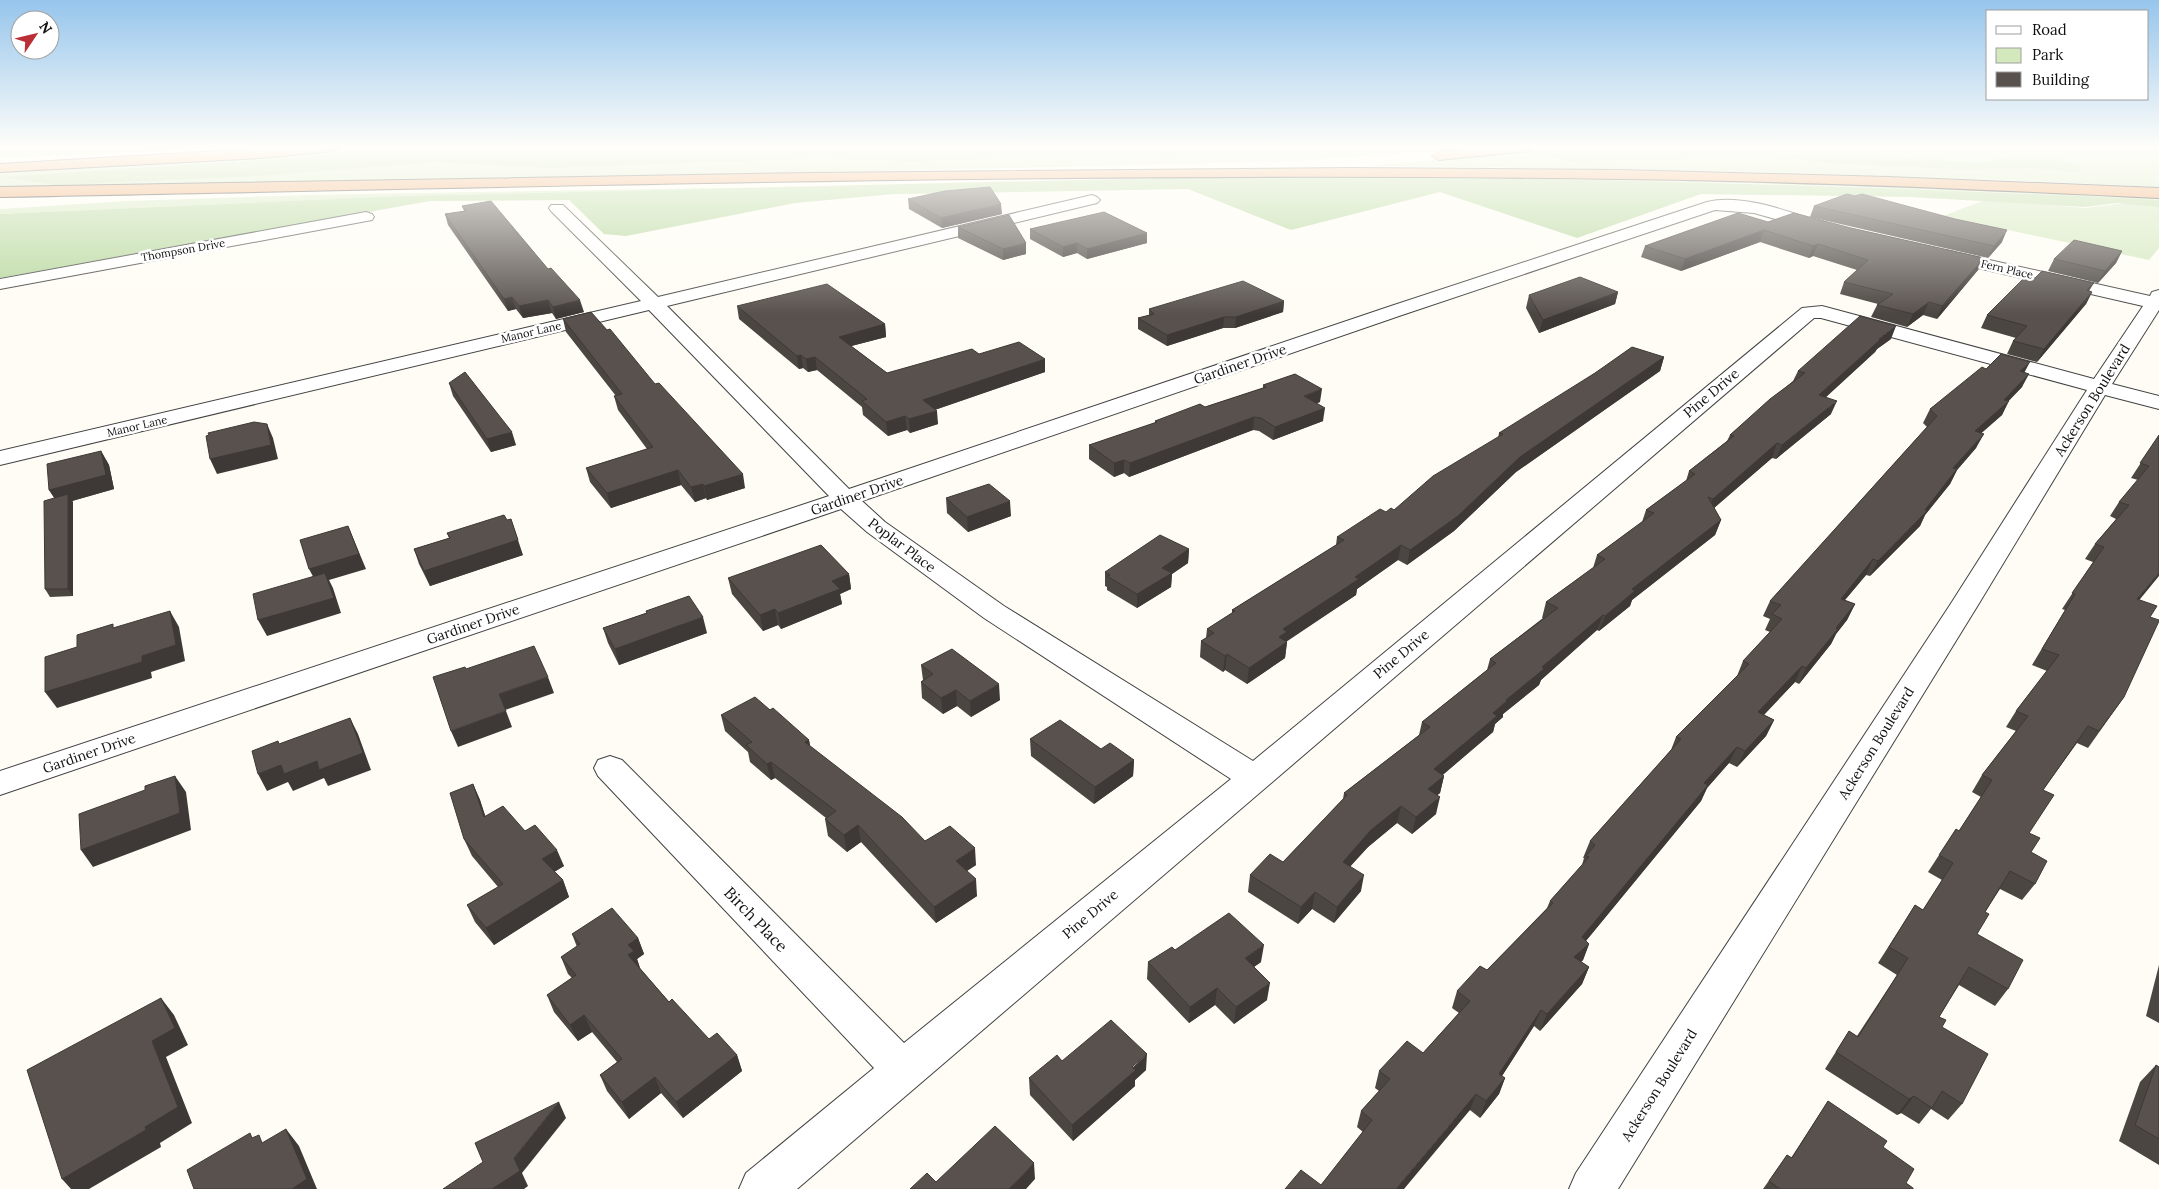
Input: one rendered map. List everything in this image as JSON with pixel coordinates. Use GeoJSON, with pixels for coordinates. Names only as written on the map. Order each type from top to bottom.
{"type":"FeatureCollection","features":[{"type":"Feature","properties":{"kind":"street","name":"Manor Lane"},"geometry":{"type":"LineString","coordinates":[[0,458],[1081,202]]}},
{"type":"Feature","properties":{"kind":"street","name":"Gardiner Drive"},"geometry":{"type":"LineString","coordinates":[[0,783],[845,499],[1385,314],[1713,205],[1726,204],[1748,207],[1841,233]]}},
{"type":"Feature","properties":{"kind":"street","name":"Poplar Place"},"geometry":{"type":"LineString","coordinates":[[557,208],[845,499],[876,527],[994,612],[1254,778]]}},
{"type":"Feature","properties":{"kind":"street","name":"Thompson Drive"},"geometry":{"type":"LineString","coordinates":[[0,284],[366,217]]}},
{"type":"Feature","properties":{"kind":"street","name":"Fern Place"},"geometry":{"type":"LineString","coordinates":[[1933,252],[2157,300]]}},
{"type":"Feature","properties":{"kind":"street","name":"Ackerson Boulevard"},"geometry":{"type":"LineString","coordinates":[[1592,1189],[1964,605],[2099,386],[2157,300]]}},
{"type":"Feature","properties":{"kind":"street","name":"Pine Drive"},"geometry":{"type":"LineString","coordinates":[[762,1189],[902,1070],[1254,778],[1627,462],[1809,312],[1822,312],[2099,386]]}},
{"type":"Feature","properties":{"kind":"street"},"geometry":{"type":"LineString","coordinates":[[2099,386],[2159,402]]}},
{"type":"Feature","properties":{"kind":"street","name":"Birch Place"},"geometry":{"type":"LineString","coordinates":[[610,768],[902,1070]]}},
{"type":"Feature","properties":{"kind":"green space"},"geometry":{"type":"Polygon","coordinates":[[[103,202],[256,202],[0,214],[0,209],[103,202]]]}},
{"type":"Feature","properties":{"kind":"green space"},"geometry":{"type":"Polygon","coordinates":[[[256,202],[422,202],[0,278],[0,214],[256,202]]]}},
{"type":"Feature","properties":{"kind":"green space"},"geometry":{"type":"Polygon","coordinates":[[[572,202],[801,202],[626,236],[604,234],[572,202]]]}},
{"type":"Feature","properties":{"kind":"green space"},"geometry":{"type":"Polygon","coordinates":[[[1222,202],[1399,202],[1291,230],[1222,202]]]}},
{"type":"Feature","properties":{"kind":"green space"},"geometry":{"type":"Polygon","coordinates":[[[1471,202],[1677,202],[1577,238],[1471,202]]]}},
{"type":"Feature","properties":{"kind":"green space"},"geometry":{"type":"Polygon","coordinates":[[[1978,202],[2016,202],[2086,208],[2127,203],[2159,206],[2159,248],[2149,260],[1943,216],[1978,202]]]}},
{"type":"Feature","properties":{"kind":"green space"},"geometry":{"type":"Polygon","coordinates":[[[2006,202],[2159,202],[2159,207],[2117,203],[2085,207],[2006,202]]]}},
{"type":"Feature","properties":{"kind":"building"},"geometry":{"type":"Polygon","coordinates":[[[492,202],[548,269],[551,268],[580,300],[553,307],[548,300],[519,306],[512,297],[504,299],[445,214],[466,211],[462,206],[492,202]]]}},
{"type":"Feature","properties":{"kind":"building"},"geometry":{"type":"Polygon","coordinates":[[[914,202],[1001,204],[941,218],[914,202]]]}},
{"type":"Feature","properties":{"kind":"building"},"geometry":{"type":"Polygon","coordinates":[[[1824,202],[1894,202],[1955,219],[2007,230],[1994,246],[1814,206],[1824,202]]]}},
{"type":"Feature","properties":{"kind":"building"},"geometry":{"type":"Polygon","coordinates":[[[1104,212],[1147,233],[1087,249],[1077,243],[1063,247],[1030,229],[1104,212]]]}},
{"type":"Feature","properties":{"kind":"building"},"geometry":{"type":"Polygon","coordinates":[[[1738,213],[1768,222],[1794,213],[1984,258],[1942,306],[1929,302],[1913,314],[1877,305],[1893,294],[1844,282],[1868,260],[1818,244],[1813,246],[1764,230],[1685,259],[1645,246],[1738,213]]]}},
{"type":"Feature","properties":{"kind":"building"},"geometry":{"type":"Polygon","coordinates":[[[1009,215],[1026,243],[1003,249],[958,227],[1009,215]]]}},
{"type":"Feature","properties":{"kind":"building"},"geometry":{"type":"Polygon","coordinates":[[[2074,240],[2122,251],[2105,271],[2054,259],[2074,240]]]}},
{"type":"Feature","properties":{"kind":"building"},"geometry":{"type":"Polygon","coordinates":[[[2042,271],[2094,283],[2087,290],[2092,292],[2044,349],[2013,341],[2027,326],[1987,315],[2026,276],[2035,278],[2042,271]]]}},
{"type":"Feature","properties":{"kind":"building"},"geometry":{"type":"Polygon","coordinates":[[[1580,277],[1618,292],[1543,320],[1529,295],[1580,277]]]}},
{"type":"Feature","properties":{"kind":"building"},"geometry":{"type":"Polygon","coordinates":[[[1243,281],[1284,301],[1236,317],[1224,317],[1167,335],[1138,318],[1154,314],[1149,309],[1243,281]]]}},
{"type":"Feature","properties":{"kind":"building"},"geometry":{"type":"Polygon","coordinates":[[[827,284],[885,324],[839,337],[887,373],[972,349],[979,354],[1019,342],[1045,359],[923,400],[937,411],[909,419],[905,416],[886,422],[862,401],[867,399],[815,357],[806,359],[801,355],[797,356],[737,306],[827,284]]]}},
{"type":"Feature","properties":{"kind":"building"},"geometry":{"type":"Polygon","coordinates":[[[591,312],[607,330],[610,329],[655,384],[659,383],[743,474],[704,486],[703,484],[691,487],[678,470],[607,493],[586,468],[653,447],[614,396],[622,394],[563,319],[591,312]]]}},
{"type":"Feature","properties":{"kind":"building"},"geometry":{"type":"Polygon","coordinates":[[[1860,316],[1896,326],[1879,339],[1881,339],[1819,395],[1837,401],[1782,445],[1777,443],[1713,499],[1708,497],[1721,520],[1632,589],[1635,591],[1605,616],[1603,615],[1542,667],[1544,669],[1493,713],[1497,716],[1434,769],[1444,776],[1428,789],[1440,797],[1416,817],[1401,806],[1371,830],[1343,862],[1364,875],[1337,907],[1315,892],[1301,907],[1250,875],[1270,854],[1283,862],[1347,795],[1344,793],[1430,727],[1422,722],[1496,663],[1490,659],[1558,608],[1546,602],[1605,559],[1597,555],[1654,513],[1646,510],[1695,474],[1689,471],[1734,436],[1730,435],[1770,399],[1805,373],[1798,371],[1860,316]]]}},
{"type":"Feature","properties":{"kind":"building"},"geometry":{"type":"Polygon","coordinates":[[[1632,347],[1664,357],[1520,457],[1458,516],[1410,550],[1401,545],[1355,577],[1359,579],[1283,629],[1287,632],[1279,637],[1287,642],[1249,668],[1201,641],[1214,633],[1207,629],[1235,611],[1232,610],[1344,540],[1337,537],[1380,509],[1386,512],[1391,508],[1394,510],[1433,476],[1503,434],[1499,433],[1595,373],[1632,347]]]}},
{"type":"Feature","properties":{"kind":"building"},"geometry":{"type":"Polygon","coordinates":[[[2001,354],[2030,362],[2020,371],[2029,374],[2004,400],[2009,401],[1975,431],[1984,434],[1953,468],[1957,469],[1925,510],[1927,511],[1878,561],[1873,559],[1841,599],[1855,604],[1836,628],[1838,629],[1806,668],[1802,666],[1758,712],[1774,720],[1745,751],[1737,747],[1704,783],[1708,785],[1582,937],[1589,944],[1574,957],[1589,967],[1547,1014],[1541,1010],[1499,1074],[1505,1078],[1486,1101],[1476,1094],[1396,1189],[1285,1189],[1301,1170],[1321,1185],[1372,1120],[1361,1111],[1390,1079],[1379,1071],[1407,1041],[1423,1053],[1470,1001],[1457,991],[1480,966],[1487,970],[1553,903],[1550,901],[1589,857],[1586,856],[1595,845],[1590,841],[1681,739],[1676,737],[1749,664],[1743,661],[1782,619],[1772,614],[1781,605],[1770,601],[1937,416],[1930,409],[1982,367],[1986,369],[2001,354]]]}},
{"type":"Feature","properties":{"kind":"building"},"geometry":{"type":"Polygon","coordinates":[[[465,372],[512,432],[487,439],[449,383],[465,372]]]}},
{"type":"Feature","properties":{"kind":"building"},"geometry":{"type":"Polygon","coordinates":[[[1295,374],[1322,389],[1304,396],[1325,408],[1275,427],[1261,418],[1254,417],[1130,463],[1124,460],[1114,463],[1089,445],[1157,422],[1155,421],[1200,404],[1205,407],[1266,387],[1263,385],[1295,374]]]}},
{"type":"Feature","properties":{"kind":"building"},"geometry":{"type":"Polygon","coordinates":[[[254,422],[267,424],[271,445],[210,459],[206,436],[209,435],[208,433],[254,422]]]}},
{"type":"Feature","properties":{"kind":"building"},"geometry":{"type":"Polygon","coordinates":[[[2159,435],[2159,573],[2137,599],[2157,606],[2150,617],[2159,621],[2124,697],[2099,731],[2088,726],[2043,790],[2054,795],[2029,833],[2040,838],[2031,852],[2047,861],[2035,884],[2010,871],[1985,912],[1989,914],[1977,934],[2023,960],[2008,989],[1969,967],[1939,1017],[1946,1020],[1942,1027],[1988,1054],[1962,1104],[1942,1091],[1932,1108],[1914,1096],[1909,1099],[1836,1052],[1849,1031],[1858,1037],[1908,958],[1889,947],[1915,905],[1923,910],[1953,863],[1939,855],[1956,829],[1959,831],[1992,780],[1982,775],[2028,716],[2016,711],[2059,655],[2042,649],[2075,594],[2072,593],[2104,547],[2095,544],[2129,505],[2119,502],[2149,466],[2140,463],[2159,435]]]}},
{"type":"Feature","properties":{"kind":"building"},"geometry":{"type":"Polygon","coordinates":[[[101,451],[106,475],[49,490],[47,464],[101,451]]]}},
{"type":"Feature","properties":{"kind":"building"},"geometry":{"type":"Polygon","coordinates":[[[989,484],[1010,501],[967,517],[946,498],[989,484]]]}},
{"type":"Feature","properties":{"kind":"building"},"geometry":{"type":"Polygon","coordinates":[[[68,494],[68,589],[45,589],[44,501],[68,494]]]}},
{"type":"Feature","properties":{"kind":"building"},"geometry":{"type":"Polygon","coordinates":[[[504,515],[507,520],[511,519],[518,540],[424,571],[414,549],[450,538],[447,533],[504,515]]]}},
{"type":"Feature","properties":{"kind":"building"},"geometry":{"type":"Polygon","coordinates":[[[348,526],[359,554],[309,569],[300,540],[348,526]]]}},
{"type":"Feature","properties":{"kind":"building"},"geometry":{"type":"Polygon","coordinates":[[[1160,535],[1189,549],[1162,568],[1172,573],[1137,594],[1107,576],[1110,575],[1105,572],[1160,535]]]}},
{"type":"Feature","properties":{"kind":"building"},"geometry":{"type":"Polygon","coordinates":[[[821,545],[849,574],[832,581],[840,589],[778,613],[775,609],[760,615],[728,578],[821,545]]]}},
{"type":"Feature","properties":{"kind":"building"},"geometry":{"type":"Polygon","coordinates":[[[325,573],[334,598],[258,620],[253,594],[325,573]]]}},
{"type":"Feature","properties":{"kind":"building"},"geometry":{"type":"Polygon","coordinates":[[[689,596],[703,617],[615,649],[603,628],[647,613],[646,611],[689,596]]]}},
{"type":"Feature","properties":{"kind":"building"},"geometry":{"type":"Polygon","coordinates":[[[170,611],[176,645],[142,656],[142,662],[45,692],[45,657],[77,647],[77,635],[113,624],[113,628],[170,611]]]}},
{"type":"Feature","properties":{"kind":"building"},"geometry":{"type":"Polygon","coordinates":[[[534,646],[548,677],[499,694],[506,711],[451,731],[433,677],[465,667],[466,669],[534,646]]]}},
{"type":"Feature","properties":{"kind":"building"},"geometry":{"type":"Polygon","coordinates":[[[952,649],[999,684],[970,701],[956,690],[941,698],[921,682],[933,674],[921,665],[952,649]]]}},
{"type":"Feature","properties":{"kind":"building"},"geometry":{"type":"Polygon","coordinates":[[[755,697],[770,710],[773,708],[809,740],[805,742],[902,817],[925,841],[950,826],[975,848],[956,861],[976,879],[934,907],[858,825],[844,835],[825,819],[836,811],[771,762],[767,764],[746,745],[752,742],[721,715],[755,697]]]}},
{"type":"Feature","properties":{"kind":"building"},"geometry":{"type":"Polygon","coordinates":[[[350,718],[363,753],[319,770],[317,761],[284,774],[281,765],[258,774],[252,751],[278,741],[279,744],[350,718]]]}},
{"type":"Feature","properties":{"kind":"building"},"geometry":{"type":"Polygon","coordinates":[[[1060,720],[1101,749],[1110,743],[1134,760],[1095,787],[1030,739],[1060,720]]]}},
{"type":"Feature","properties":{"kind":"building"},"geometry":{"type":"Polygon","coordinates":[[[175,776],[180,813],[81,850],[79,814],[145,790],[145,786],[175,776]]]}},
{"type":"Feature","properties":{"kind":"building"},"geometry":{"type":"Polygon","coordinates":[[[473,784],[484,817],[503,806],[525,831],[535,825],[557,850],[542,859],[563,880],[486,928],[467,905],[503,884],[464,839],[450,793],[473,784]]]}},
{"type":"Feature","properties":{"kind":"building"},"geometry":{"type":"Polygon","coordinates":[[[612,908],[638,938],[628,945],[634,951],[628,955],[669,1002],[672,999],[709,1039],[717,1033],[737,1055],[676,1102],[655,1077],[622,1102],[600,1075],[622,1059],[584,1015],[570,1025],[547,995],[576,975],[561,957],[580,944],[572,934],[612,908]]]}},
{"type":"Feature","properties":{"kind":"building"},"geometry":{"type":"Polygon","coordinates":[[[1229,913],[1264,945],[1245,958],[1270,983],[1236,1007],[1217,988],[1190,1007],[1148,962],[1172,947],[1175,950],[1229,913]]]}},
{"type":"Feature","properties":{"kind":"building"},"geometry":{"type":"Polygon","coordinates":[[[161,998],[175,1028],[152,1041],[178,1107],[145,1127],[146,1130],[62,1179],[27,1070],[161,998]]]}},
{"type":"Feature","properties":{"kind":"building"},"geometry":{"type":"Polygon","coordinates":[[[1111,1020],[1147,1054],[1132,1067],[1136,1070],[1072,1125],[1029,1078],[1057,1055],[1062,1061],[1111,1020]]]}},
{"type":"Feature","properties":{"kind":"building"},"geometry":{"type":"Polygon","coordinates":[[[2156,1065],[2159,1067],[2159,1139],[2135,1125],[2156,1065]]]}},
{"type":"Feature","properties":{"kind":"building"},"geometry":{"type":"Polygon","coordinates":[[[1828,1101],[1887,1141],[1883,1147],[1914,1169],[1906,1183],[1913,1189],[1780,1189],[1769,1181],[1787,1155],[1792,1158],[1828,1101]]]}},
{"type":"Feature","properties":{"kind":"building"},"geometry":{"type":"Polygon","coordinates":[[[559,1102],[514,1158],[520,1171],[492,1189],[443,1189],[483,1162],[475,1143],[559,1102]]]}},
{"type":"Feature","properties":{"kind":"building"},"geometry":{"type":"Polygon","coordinates":[[[995,1126],[1034,1163],[1009,1189],[910,1189],[927,1173],[936,1182],[995,1126]]]}},
{"type":"Feature","properties":{"kind":"building"},"geometry":{"type":"Polygon","coordinates":[[[286,1129],[307,1179],[292,1189],[194,1189],[187,1170],[250,1133],[252,1138],[259,1135],[262,1143],[286,1129]]]}}]}
